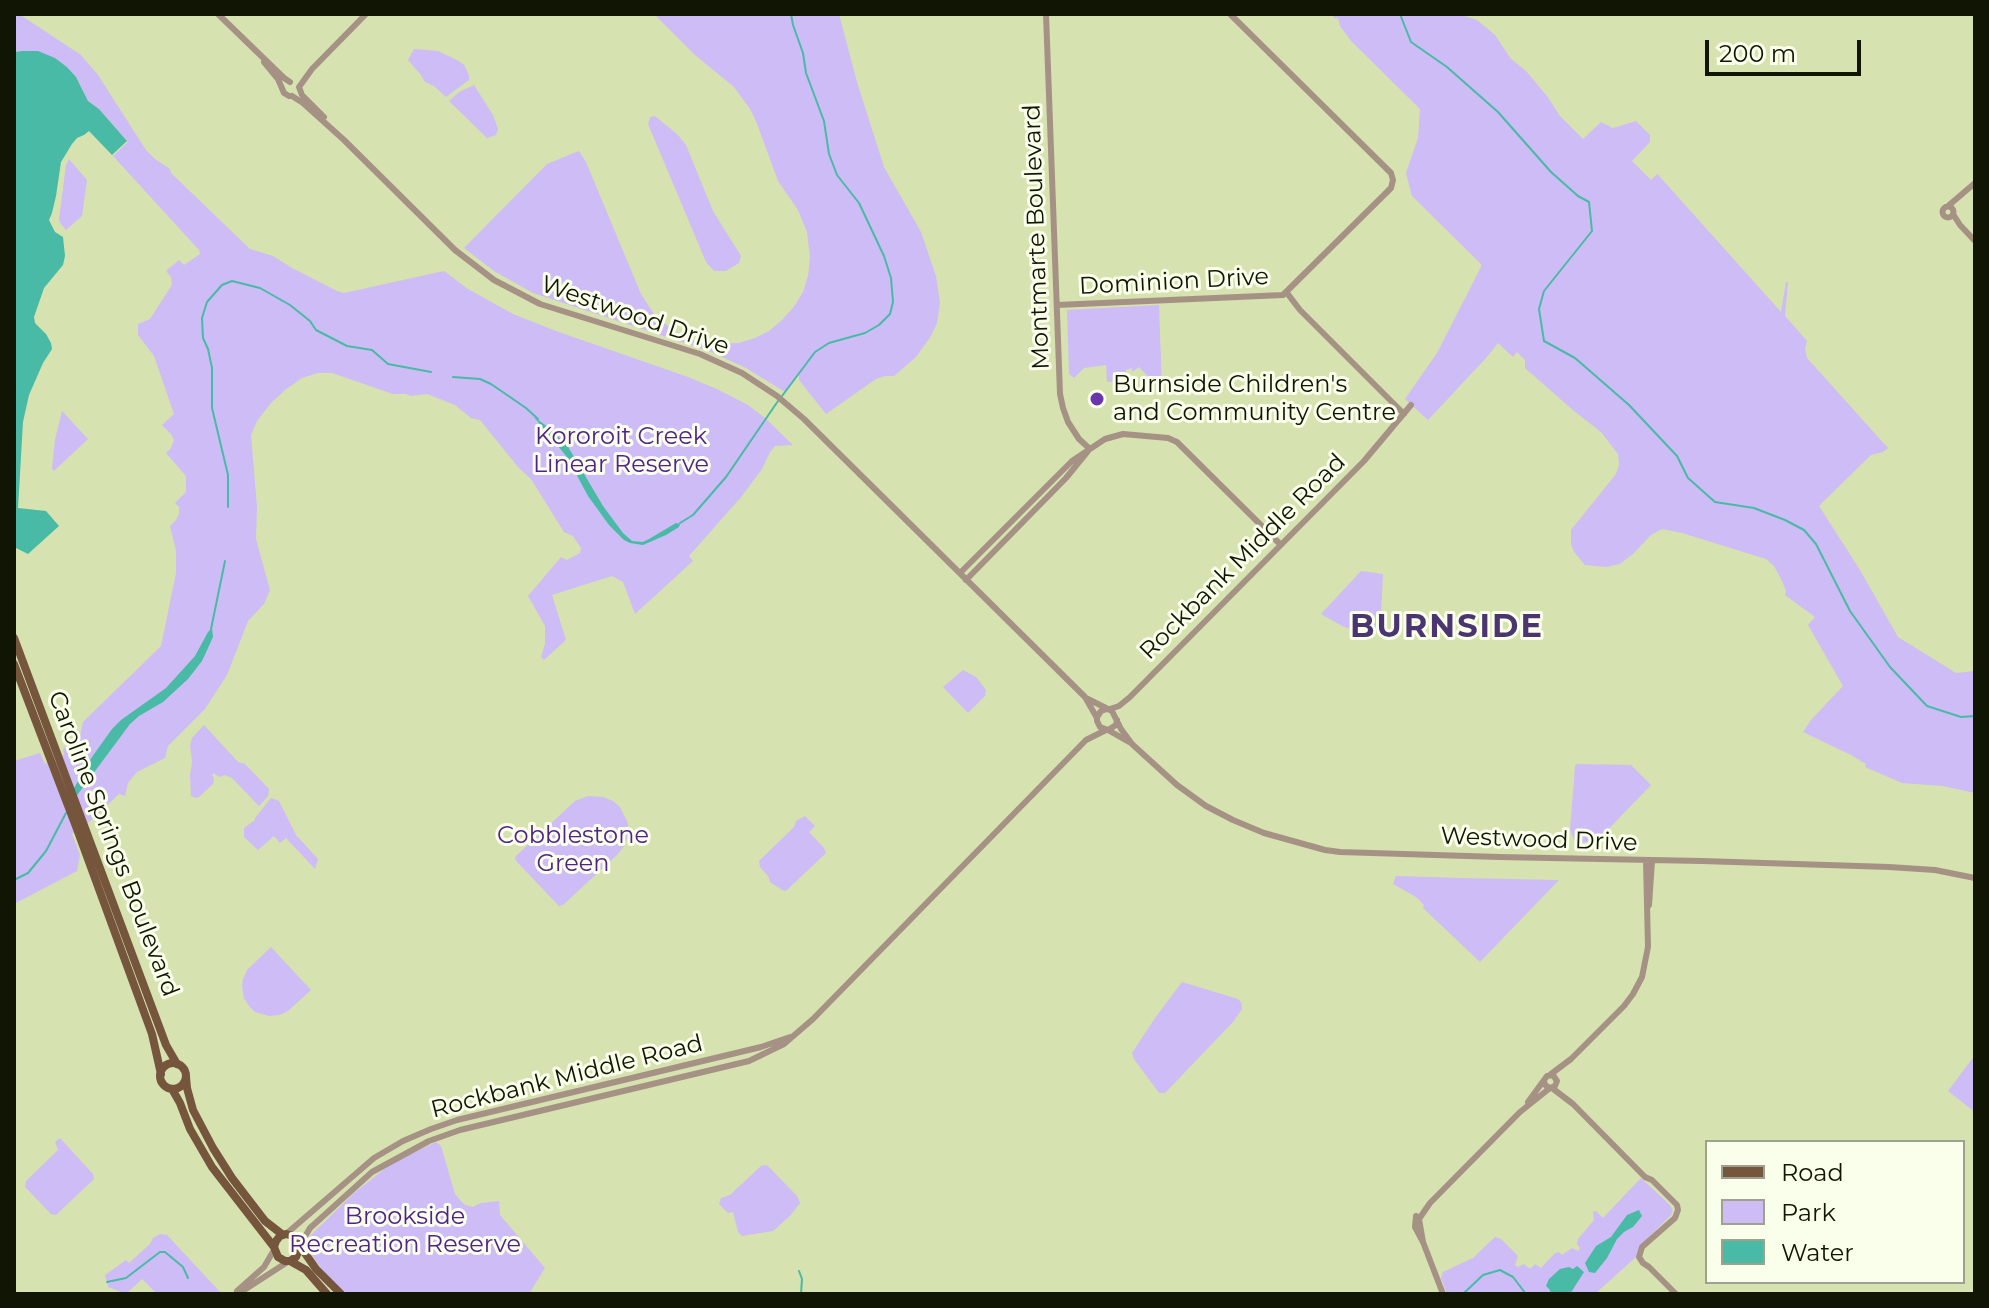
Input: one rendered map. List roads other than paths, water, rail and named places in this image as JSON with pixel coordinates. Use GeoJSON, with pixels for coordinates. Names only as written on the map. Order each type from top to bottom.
{"type":"FeatureCollection","features":[{"type":"Feature","properties":{"kind":"main road","name":"Caroline Springs Boulevard"},"geometry":{"type":"LineString","coordinates":[[14,638],[79,825],[166,1045],[177,1064]]}},
{"type":"Feature","properties":{"kind":"main road","name":"Caroline Springs Boulevard"},"geometry":{"type":"LineString","coordinates":[[14,664],[60,774]]}},
{"type":"Feature","properties":{"kind":"main road","name":"Caroline Springs Boulevard"},"geometry":{"type":"LineString","coordinates":[[79,825],[152,1034],[161,1074]]}},
{"type":"Feature","properties":{"kind":"main road"},"geometry":{"type":"LineString","coordinates":[[327,1294],[306,1270],[278,1257],[212,1167],[172,1089],[163,1084],[162,1070],[168,1064],[177,1064],[184,1069],[193,1110],[232,1178],[265,1221],[297,1238],[319,1272],[341,1294]]}},
{"type":"Feature","properties":{"kind":"main road"},"geometry":{"type":"LineString","coordinates":[[172,1089],[180,1087],[186,1077]]}},
{"type":"Feature","properties":{"kind":"main road"},"geometry":{"type":"LineString","coordinates":[[274,1248],[278,1238],[285,1234]]}},
{"type":"Feature","properties":{"kind":"main road"},"geometry":{"type":"LineString","coordinates":[[290,1261],[296,1257],[300,1246]]}},
{"type":"Feature","properties":{"kind":"street","name":"Westwood Drive"},"geometry":{"type":"LineString","coordinates":[[218,14],[291,82]]}},
{"type":"Feature","properties":{"kind":"street"},"geometry":{"type":"LineString","coordinates":[[312,69],[284,88],[290,96],[297,93],[312,69],[366,14]]}},
{"type":"Feature","properties":{"kind":"street","name":"Montmarte Boulevard"},"geometry":{"type":"LineString","coordinates":[[1046,14],[1060,394],[1072,428],[1090,449]]}},
{"type":"Feature","properties":{"kind":"street","name":"Dominion Drive"},"geometry":{"type":"LineString","coordinates":[[1057,305],[1275,297],[1287,293],[1392,186],[1393,177],[1388,169],[1230,14]]}},
{"type":"Feature","properties":{"kind":"street","name":"Westwood Drive"},"geometry":{"type":"LineString","coordinates":[[252,47],[278,79],[284,93],[303,103],[344,140]]}},
{"type":"Feature","properties":{"kind":"street"},"geometry":{"type":"LineString","coordinates":[[291,82],[298,88]]}},
{"type":"Feature","properties":{"kind":"street","name":"Westwood Drive"},"geometry":{"type":"LineString","coordinates":[[298,88],[344,140],[435,232],[494,280],[540,304],[700,354],[754,380],[798,413],[1085,697],[1097,719]]}},
{"type":"Feature","properties":{"kind":"street"},"geometry":{"type":"LineString","coordinates":[[1975,183],[1950,212],[1975,241]]}},
{"type":"Feature","properties":{"kind":"street"},"geometry":{"type":"LineString","coordinates":[[1287,293],[1404,414]]}},
{"type":"Feature","properties":{"kind":"street","name":"Rockbank Middle Road"},"geometry":{"type":"LineString","coordinates":[[1108,709],[1119,706],[1130,697],[1364,461],[1411,405]]}},
{"type":"Feature","properties":{"kind":"street"},"geometry":{"type":"LineString","coordinates":[[960,573],[1060,471],[1105,439],[1123,434],[1172,439],[1281,545]]}},
{"type":"Feature","properties":{"kind":"street"},"geometry":{"type":"LineString","coordinates":[[966,580],[1066,478],[1090,449]]}},
{"type":"Feature","properties":{"kind":"street","name":"Westwood Drive"},"geometry":{"type":"LineString","coordinates":[[1085,697],[1108,709]]}},
{"type":"Feature","properties":{"kind":"street","name":"Rockbank Middle Road"},"geometry":{"type":"LineString","coordinates":[[1117,719],[1130,697]]}},
{"type":"Feature","properties":{"kind":"street"},"geometry":{"type":"LineString","coordinates":[[1108,709],[1115,713],[1117,719],[1116,725],[1107,730],[1100,727],[1097,719],[1101,711],[1108,709]]}},
{"type":"Feature","properties":{"kind":"street","name":"Rockbank Middle Road"},"geometry":{"type":"LineString","coordinates":[[300,1246],[310,1228],[372,1172],[445,1135],[749,1061],[784,1044],[813,1019],[1086,740],[1097,719]]}},
{"type":"Feature","properties":{"kind":"street","name":"Westwood Drive"},"geometry":{"type":"LineString","coordinates":[[1117,719],[1132,744],[1177,785],[1206,806],[1245,826],[1303,845],[1340,852],[1889,867],[1935,870],[1975,878]]}},
{"type":"Feature","properties":{"kind":"street","name":"Westwood Drive"},"geometry":{"type":"LineString","coordinates":[[1107,730],[1132,744]]}},
{"type":"Feature","properties":{"kind":"street","name":"Rockbank Middle Road"},"geometry":{"type":"LineString","coordinates":[[1086,740],[1107,730]]}},
{"type":"Feature","properties":{"kind":"street"},"geometry":{"type":"LineString","coordinates":[[1520,1112],[1555,1086],[1555,1079],[1571,1059],[1624,1006],[1638,985],[1647,954],[1651,898],[1649,861]]}},
{"type":"Feature","properties":{"kind":"street","name":"Rockbank Middle Road"},"geometry":{"type":"LineString","coordinates":[[285,1234],[374,1158],[431,1129],[761,1047],[794,1035]]}},
{"type":"Feature","properties":{"kind":"street"},"geometry":{"type":"LineString","coordinates":[[1443,1294],[1423,1242],[1419,1219],[1430,1203],[1520,1112],[1546,1076],[1555,1079],[1573,1104],[1675,1203],[1678,1210],[1675,1218],[1641,1249],[1639,1257],[1676,1294]]}},
{"type":"Feature","properties":{"kind":"street"},"geometry":{"type":"LineString","coordinates":[[1544,1082],[1573,1104]]}},
{"type":"Feature","properties":{"kind":"street"},"geometry":{"type":"LineString","coordinates":[[568,1094],[570,1105]]}},
{"type":"Feature","properties":{"kind":"street"},"geometry":{"type":"LineString","coordinates":[[475,1116],[478,1125]]}},
{"type":"Feature","properties":{"kind":"street"},"geometry":{"type":"LineString","coordinates":[[431,1129],[440,1130],[445,1135]]}},
{"type":"Feature","properties":{"kind":"street"},"geometry":{"type":"LineString","coordinates":[[236,1294],[264,1267],[274,1248]]}},
{"type":"Feature","properties":{"kind":"street"},"geometry":{"type":"LineString","coordinates":[[236,1294],[290,1261]]}},
{"type":"Feature","properties":{"kind":"water"},"geometry":{"type":"Polygon","coordinates":[[[38,51],[67,67],[76,77],[88,101],[127,141],[112,155],[89,131],[77,138],[61,162],[49,220],[55,232],[63,237],[65,256],[63,265],[44,288],[34,317],[52,349],[29,395],[23,422],[18,508],[46,511],[59,526],[28,554],[14,547],[14,52],[38,51]]]}},
{"type":"Feature","properties":{"kind":"water"},"geometry":{"type":"Polygon","coordinates":[[[534,417],[567,445],[603,506],[632,541],[643,542],[676,523],[680,524],[679,527],[643,545],[624,540],[609,525],[588,496],[567,457],[534,417]]]}},
{"type":"Feature","properties":{"kind":"water"},"geometry":{"type":"Polygon","coordinates":[[[212,628],[213,637],[202,661],[188,679],[163,702],[130,724],[75,798],[70,795],[112,729],[166,688],[195,656],[212,628]]]}},
{"type":"Feature","properties":{"kind":"water"},"geometry":{"type":"Polygon","coordinates":[[[1639,1210],[1642,1216],[1617,1239],[1595,1273],[1589,1272],[1585,1263],[1596,1246],[1611,1237],[1627,1215],[1639,1210]]]}},
{"type":"Feature","properties":{"kind":"water"},"geometry":{"type":"Polygon","coordinates":[[[1577,1266],[1584,1272],[1570,1294],[1550,1294],[1546,1286],[1549,1279],[1560,1269],[1577,1266]]]}},
{"type":"Feature","properties":{"kind":"waterway"},"geometry":{"type":"LineString","coordinates":[[782,396],[815,352],[829,343],[865,333],[879,325],[890,314],[893,302],[891,278],[884,256],[859,203],[837,175],[829,154],[824,121],[806,73],[791,14]]}},
{"type":"Feature","properties":{"kind":"waterway"},"geometry":{"type":"LineString","coordinates":[[1400,14],[1411,42],[1447,67],[1498,112],[1551,172],[1589,202],[1592,231],[1544,291],[1539,309],[1544,341],[1575,358],[1629,405],[1677,456],[1688,478],[1715,502],[1754,508],[1804,530],[1816,544],[1850,611],[1890,667],[1927,706],[1961,717],[1975,716]]}},
{"type":"Feature","properties":{"kind":"waterway"},"geometry":{"type":"LineString","coordinates":[[228,507],[228,475],[212,408],[212,368],[203,338],[202,318],[207,302],[222,285],[232,281],[260,288],[290,305],[316,330],[347,346],[372,350],[388,364],[431,372]]}},
{"type":"Feature","properties":{"kind":"waterway"},"geometry":{"type":"LineString","coordinates":[[453,377],[480,379],[491,384],[538,419]]}},
{"type":"Feature","properties":{"kind":"waterway"},"geometry":{"type":"LineString","coordinates":[[680,523],[693,515],[726,477],[778,401]]}},
{"type":"Feature","properties":{"kind":"waterway"},"geometry":{"type":"LineString","coordinates":[[211,629],[225,561]]}},
{"type":"Feature","properties":{"kind":"waterway"},"geometry":{"type":"LineString","coordinates":[[14,880],[28,873],[46,851],[66,813]]}},
{"type":"Feature","properties":{"kind":"waterway"},"geometry":{"type":"LineString","coordinates":[[107,1282],[126,1278],[160,1252],[165,1252],[183,1267],[188,1278]]}},
{"type":"Feature","properties":{"kind":"waterway"},"geometry":{"type":"LineString","coordinates":[[1463,1294],[1483,1275],[1500,1270],[1513,1277],[1526,1294]]}},
{"type":"Feature","properties":{"kind":"waterway"},"geometry":{"type":"LineString","coordinates":[[799,1271],[801,1294]]}},
{"type":"Feature","properties":{"kind":"place","name":"Burnside Children's and Community Centre"},"geometry":{"type":"Point","coordinates":[1097,399]}},
{"type":"Feature","properties":{"kind":"district","name":"BURNSIDE"},"geometry":{"type":"Point","coordinates":[1447,628]}},
{"type":"Feature","properties":{"kind":"park label","name":"Kororoit Creek Linear Reserve"},"geometry":{"type":"Point","coordinates":[621,451]}},
{"type":"Feature","properties":{"kind":"park label","name":"Cobblestone Green"},"geometry":{"type":"Point","coordinates":[573,850]}},
{"type":"Feature","properties":{"kind":"park label","name":"Brookside Recreation Reserve"},"geometry":{"type":"Point","coordinates":[405,1231]}}]}
